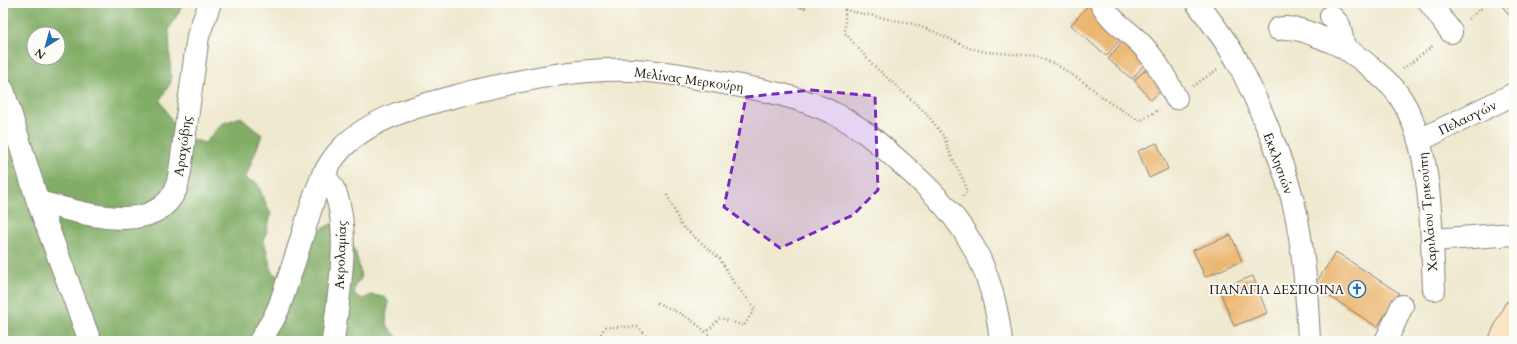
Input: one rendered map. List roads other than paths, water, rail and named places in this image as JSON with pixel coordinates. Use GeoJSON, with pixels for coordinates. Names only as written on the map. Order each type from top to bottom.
{"type":"FeatureCollection","features":[{"type":"Feature","properties":{"kind":"main road"},"geometry":{"type":"LineString","coordinates":[[1500,341],[1514,311]]}},
{"type":"Feature","properties":{"kind":"street","name":"Αραχώβης"},"geometry":{"type":"LineString","coordinates":[[38,202],[94,216],[138,218],[156,211],[170,198],[176,188],[180,171],[198,36],[210,3]]}},
{"type":"Feature","properties":{"kind":"street"},"geometry":{"type":"LineString","coordinates":[[1101,3],[1108,16],[1141,44],[1150,55],[1176,98]]}},
{"type":"Feature","properties":{"kind":"street","name":"Εκκλησιών"},"geometry":{"type":"LineString","coordinates":[[1198,3],[1240,66],[1285,177],[1294,207],[1302,255],[1307,300],[1309,341]]}},
{"type":"Feature","properties":{"kind":"street"},"geometry":{"type":"LineString","coordinates":[[1430,3],[1451,32]]}},
{"type":"Feature","properties":{"kind":"street"},"geometry":{"type":"LineString","coordinates":[[1331,16],[1339,25],[1344,47]]}},
{"type":"Feature","properties":{"kind":"street","name":"Χαριλάου Τρικούπη"},"geometry":{"type":"LineString","coordinates":[[1278,29],[1286,27],[1295,29],[1344,47],[1370,67],[1395,90],[1406,107],[1420,140],[1426,176],[1432,240],[1434,289]]}},
{"type":"Feature","properties":{"kind":"street","name":"Μελίνας Μερκούρη"},"geometry":{"type":"LineString","coordinates":[[260,341],[279,307],[323,174],[340,150],[357,135],[373,125],[403,112],[451,98],[534,79],[581,72],[634,70],[671,73],[772,92],[818,106],[835,113],[871,137],[917,178],[950,211],[963,228],[980,256],[993,295],[1001,341]]}},
{"type":"Feature","properties":{"kind":"street"},"geometry":{"type":"LineString","coordinates":[[3,90],[38,202],[90,341]]}},
{"type":"Feature","properties":{"kind":"street","name":"Πελασγών"},"geometry":{"type":"LineString","coordinates":[[1420,140],[1514,94]]}},
{"type":"Feature","properties":{"kind":"street","name":"Ακρολαμίας"},"geometry":{"type":"LineString","coordinates":[[323,174],[335,192],[342,221],[340,266],[333,341]]}},
{"type":"Feature","properties":{"kind":"street"},"geometry":{"type":"LineString","coordinates":[[1432,240],[1514,234]]}},
{"type":"Feature","properties":{"kind":"street"},"geometry":{"type":"LineString","coordinates":[[1386,341],[1402,306]]}},
{"type":"Feature","properties":{"kind":"place","name":"ΠΑΝΑΓΙΑ ΔΕΣΠΟΙΝΑ"},"geometry":{"type":"Point","coordinates":[1357,289]}}]}
